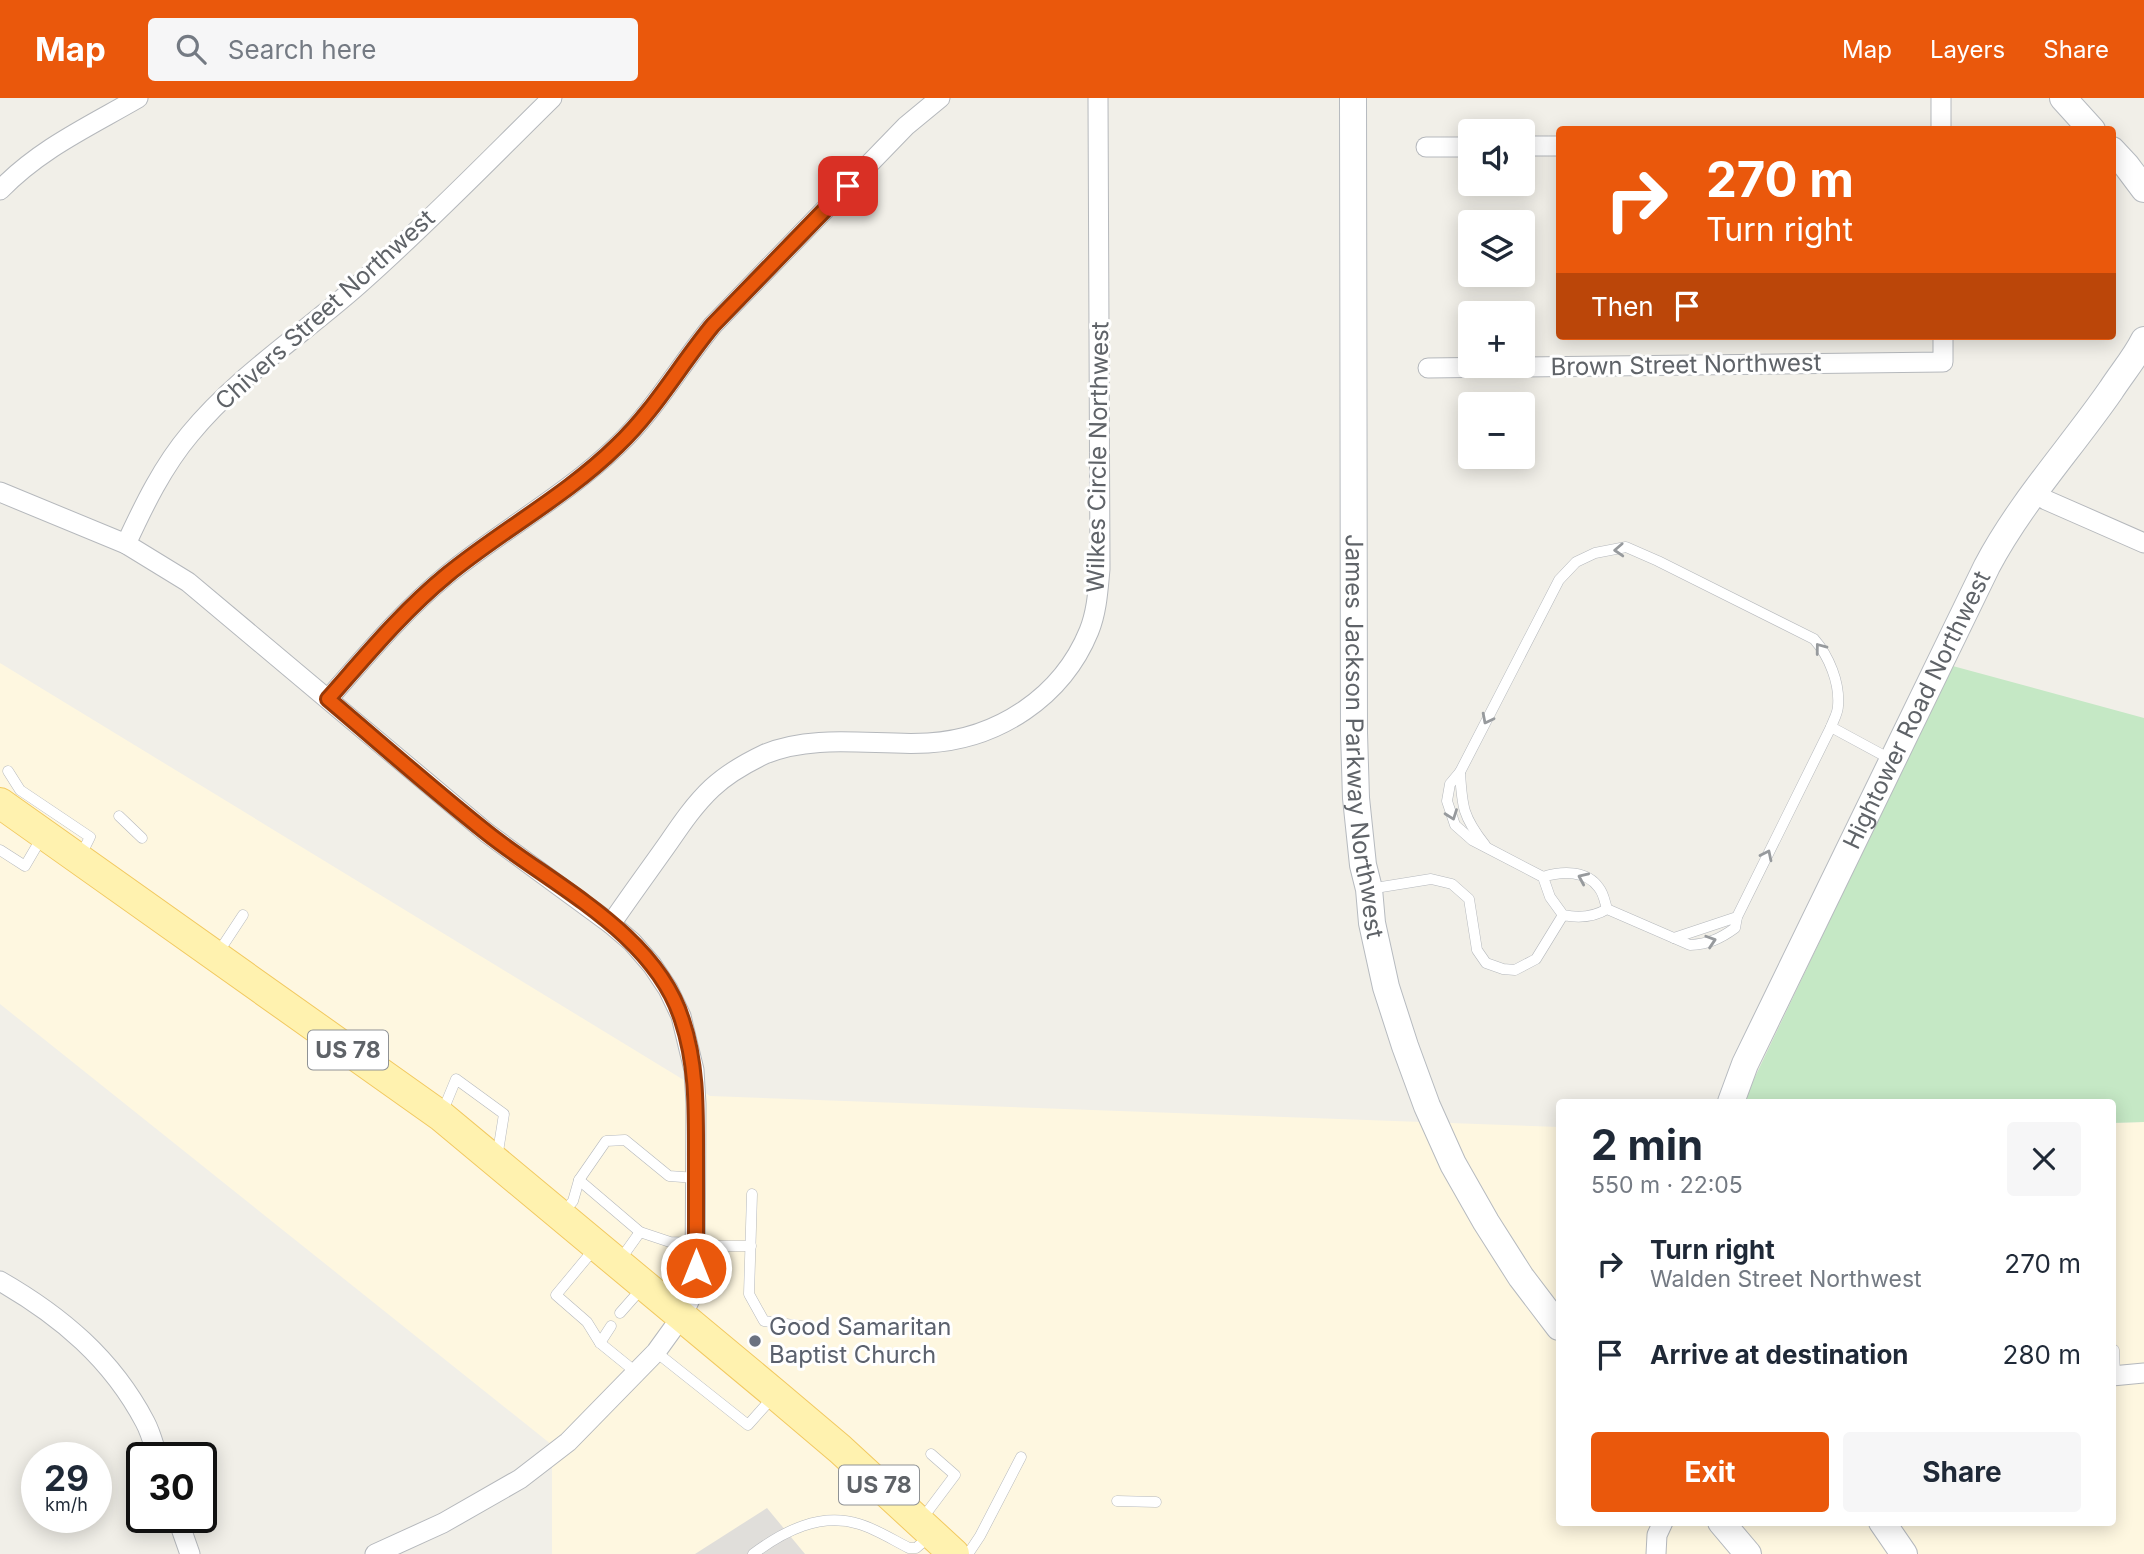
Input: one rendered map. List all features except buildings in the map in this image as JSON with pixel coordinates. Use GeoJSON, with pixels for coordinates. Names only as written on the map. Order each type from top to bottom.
{"type":"FeatureCollection","features":[{"type":"Feature","properties":{"kind":"main road","name":"James Jackson Parkway Northwest"},"geometry":{"type":"LineString","coordinates":[[1353,98],[1354,733],[1357,811],[1372,923],[1386,987],[1427,1106],[1454,1164],[1486,1222],[1556,1323]]}},
{"type":"Feature","properties":{"kind":"main road"},"geometry":{"type":"LineString","coordinates":[[2063,98],[2088,126]]}},
{"type":"Feature","properties":{"kind":"main road"},"geometry":{"type":"LineString","coordinates":[[2116,154],[2144,189]]}},
{"type":"Feature","properties":{"kind":"main road","name":"Hightower Road Northwest"},"geometry":{"type":"LineString","coordinates":[[1732,1099],[1751,1051],[2004,533],[2095,413],[2144,340]]}},
{"type":"Feature","properties":{"kind":"main road","name":"US 78"},"geometry":{"type":"LineString","coordinates":[[0,803],[440,1116],[775,1394],[954,1554]]}},
{"type":"Feature","properties":{"kind":"main road"},"geometry":{"type":"LineString","coordinates":[[1724,1526],[1748,1554]]}},
{"type":"Feature","properties":{"kind":"main road"},"geometry":{"type":"LineString","coordinates":[[1885,1526],[1904,1554]]}},
{"type":"Feature","properties":{"kind":"street"},"geometry":{"type":"LineString","coordinates":[[0,190],[41,153],[138,98]]}},
{"type":"Feature","properties":{"kind":"street","name":"Chivers Street Northwest"},"geometry":{"type":"LineString","coordinates":[[126,544],[153,488],[170,461],[215,406],[364,281],[552,98]]}},
{"type":"Feature","properties":{"kind":"street"},"geometry":{"type":"LineString","coordinates":[[328,699],[414,603],[481,549],[569,488],[618,445],[656,402],[713,325],[906,126],[940,98]]}},
{"type":"Feature","properties":{"kind":"street","name":"Wilkes Circle Northwest"},"geometry":{"type":"LineString","coordinates":[[611,924],[694,808],[713,787],[738,768],[768,754],[799,745],[926,743],[955,740],[982,733],[1009,721],[1036,702],[1058,681],[1075,658],[1089,630],[1098,600],[1100,569],[1098,98]]}},
{"type":"Feature","properties":{"kind":"street"},"geometry":{"type":"LineString","coordinates":[[1941,98],[1941,126]]}},
{"type":"Feature","properties":{"kind":"street"},"geometry":{"type":"LineString","coordinates":[[1426,147],[1458,146]]}},
{"type":"Feature","properties":{"kind":"street"},"geometry":{"type":"LineString","coordinates":[[1535,146],[1556,146]]}},
{"type":"Feature","properties":{"kind":"street","name":"Brown Street Northwest"},"geometry":{"type":"LineString","coordinates":[[1428,368],[1943,362],[1942,340]]}},
{"type":"Feature","properties":{"kind":"street"},"geometry":{"type":"LineString","coordinates":[[2034,491],[2046,500],[2144,543]]}},
{"type":"Feature","properties":{"kind":"street"},"geometry":{"type":"LineString","coordinates":[[0,492],[126,544],[188,582],[487,833],[632,942],[668,989],[681,1016],[694,1070],[696,1104],[695,1289],[682,1316],[638,1373],[568,1442],[520,1479],[443,1523],[375,1554]]}},
{"type":"Feature","properties":{"kind":"street"},"geometry":{"type":"LineString","coordinates":[[0,1281],[33,1300],[83,1340],[119,1379],[146,1424],[152,1442]]}},
{"type":"Feature","properties":{"kind":"street"},"geometry":{"type":"LineString","coordinates":[[2116,1376],[2144,1373]]}},
{"type":"Feature","properties":{"kind":"street"},"geometry":{"type":"LineString","coordinates":[[1656,1554],[1657,1535],[1661,1526]]}},
{"type":"Feature","properties":{"kind":"street"},"geometry":{"type":"LineString","coordinates":[[183,1533],[190,1554]]}},
{"type":"Feature","properties":{"kind":"lane"},"geometry":{"type":"LineString","coordinates":[[1626,547],[1814,639],[1826,653],[1834,674],[1838,707],[1831,727],[1737,917],[1735,928],[1721,938],[1702,945],[1690,945],[1607,909],[1600,888],[1585,876],[1563,872],[1543,877],[1472,840],[1455,825],[1447,801],[1450,784],[1460,772],[1559,580],[1576,562],[1595,552],[1626,547]]}},
{"type":"Feature","properties":{"kind":"lane"},"geometry":{"type":"LineString","coordinates":[[1831,727],[1892,761]]}},
{"type":"Feature","properties":{"kind":"lane"},"geometry":{"type":"LineString","coordinates":[[8,771],[20,790],[90,837],[79,859]]}},
{"type":"Feature","properties":{"kind":"lane"},"geometry":{"type":"LineString","coordinates":[[118,816],[142,838]]}},
{"type":"Feature","properties":{"kind":"lane"},"geometry":{"type":"LineString","coordinates":[[0,850],[25,866],[44,834]]}},
{"type":"Feature","properties":{"kind":"lane"},"geometry":{"type":"LineString","coordinates":[[1543,877],[1550,897],[1563,915],[1575,917],[1598,914],[1607,909]]}},
{"type":"Feature","properties":{"kind":"lane"},"geometry":{"type":"LineString","coordinates":[[1369,889],[1430,879],[1452,884],[1469,899],[1477,950],[1486,963],[1503,969],[1516,970],[1536,959],[1563,915]]}},
{"type":"Feature","properties":{"kind":"lane"},"geometry":{"type":"LineString","coordinates":[[216,956],[243,915]]}},
{"type":"Feature","properties":{"kind":"lane"},"geometry":{"type":"LineString","coordinates":[[1674,938],[1737,917]]}},
{"type":"Feature","properties":{"kind":"lane"},"geometry":{"type":"LineString","coordinates":[[440,1116],[456,1079],[504,1114],[497,1163]]}},
{"type":"Feature","properties":{"kind":"lane"},"geometry":{"type":"LineString","coordinates":[[561,1215],[573,1200],[579,1180],[606,1142],[625,1140],[669,1176],[696,1178]]}},
{"type":"Feature","properties":{"kind":"lane"},"geometry":{"type":"LineString","coordinates":[[579,1180],[640,1232],[670,1242],[751,1246]]}},
{"type":"Feature","properties":{"kind":"lane"},"geometry":{"type":"LineString","coordinates":[[752,1194],[749,1294],[764,1321],[808,1327]]}},
{"type":"Feature","properties":{"kind":"lane"},"geometry":{"type":"LineString","coordinates":[[638,1373],[600,1343],[587,1322],[556,1294],[640,1232]]}},
{"type":"Feature","properties":{"kind":"lane"},"geometry":{"type":"LineString","coordinates":[[620,1312],[645,1285]]}},
{"type":"Feature","properties":{"kind":"lane"},"geometry":{"type":"LineString","coordinates":[[600,1343],[611,1326]]}},
{"type":"Feature","properties":{"kind":"lane"},"geometry":{"type":"LineString","coordinates":[[656,1352],[748,1425],[775,1394]]}},
{"type":"Feature","properties":{"kind":"lane"},"geometry":{"type":"LineString","coordinates":[[753,1554],[774,1539],[807,1524],[837,1519],[861,1524],[909,1548],[916,1548],[955,1475],[931,1454]]}},
{"type":"Feature","properties":{"kind":"lane"},"geometry":{"type":"LineString","coordinates":[[968,1554],[1021,1457]]}},
{"type":"Feature","properties":{"kind":"lane"},"geometry":{"type":"LineString","coordinates":[[1117,1501],[1156,1502]]}},
{"type":"Feature","properties":{"kind":"shaded area"},"geometry":{"type":"Polygon","coordinates":[[[0,663],[710,1096],[1556,1127],[1556,1526],[2116,1526],[2116,1123],[2144,1122],[2144,1554],[552,1554],[552,1445],[0,1004],[0,663]]]}},
{"type":"Feature","properties":{"kind":"shaded area"},"geometry":{"type":"Polygon","coordinates":[[[767,1508],[805,1554],[695,1554],[767,1508]]]}},
{"type":"Feature","properties":{"kind":"green space"},"geometry":{"type":"Polygon","coordinates":[[[1938,662],[2144,718],[2144,1122],[2116,1123],[2116,1099],[1744,1099],[1829,922],[1938,662]]]}},
{"type":"Feature","properties":{"kind":"place","name":"Good Samaritan Baptist Church"},"geometry":{"type":"Point","coordinates":[755,1341]}},
{"type":"Feature","properties":{"kind":"route"},"geometry":{"type":"LineString","coordinates":[[696,1268],[694,1070],[681,1016],[668,989],[632,942],[611,924],[453,806],[328,699],[414,603],[481,549],[569,488],[618,445],[664,393],[713,325],[848,186]]}}]}
